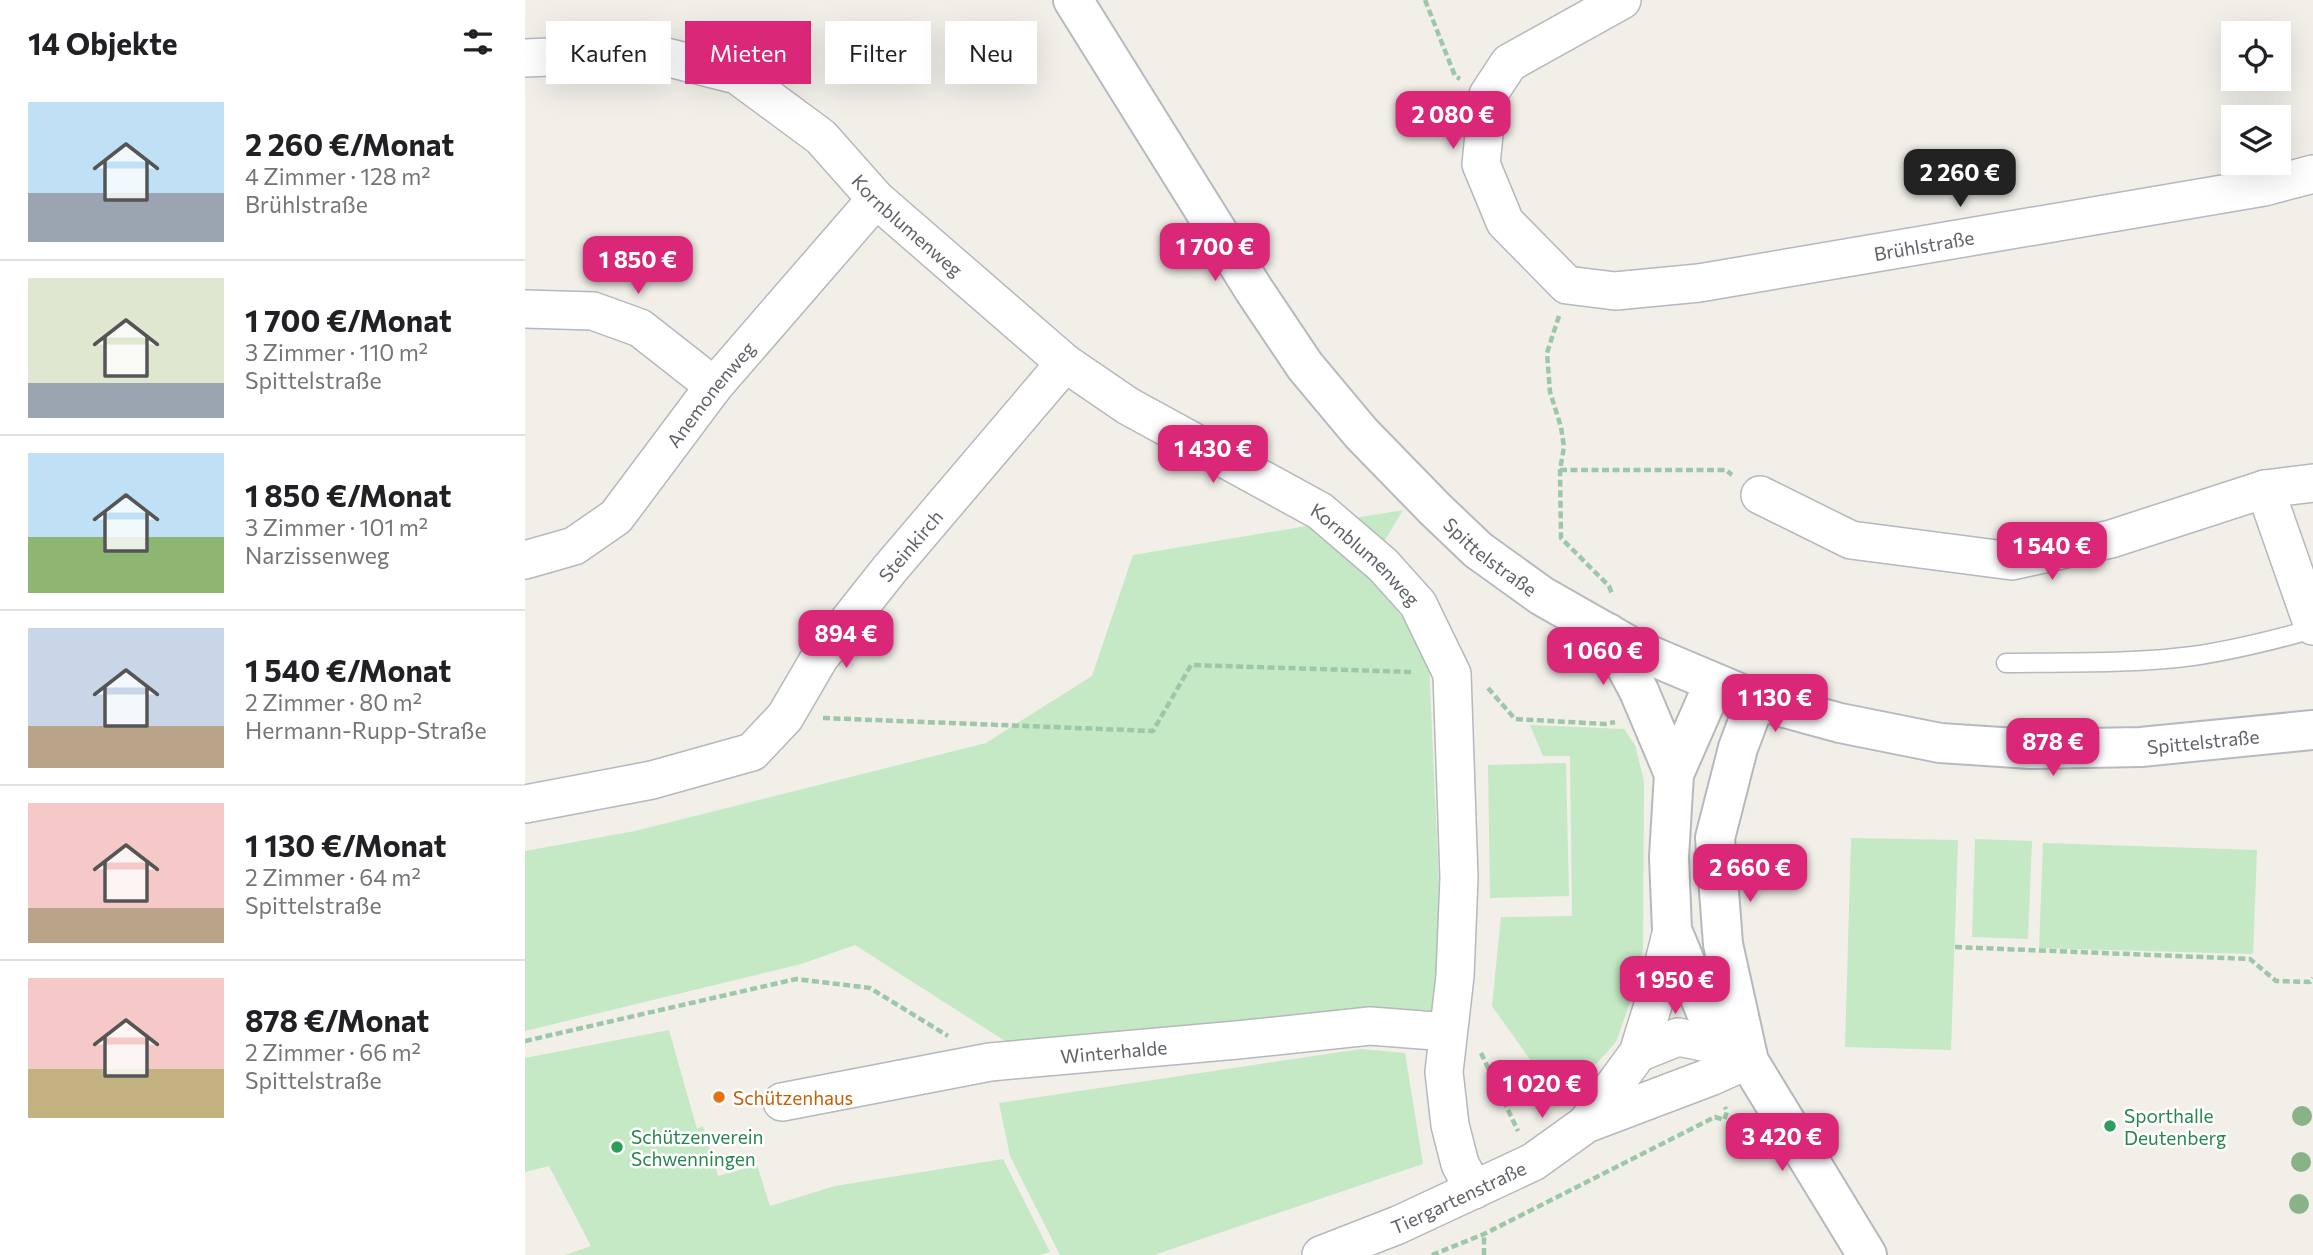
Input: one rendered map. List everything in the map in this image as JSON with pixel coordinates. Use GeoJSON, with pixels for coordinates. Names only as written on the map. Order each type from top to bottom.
{"type":"FeatureCollection","features":[{"type":"Feature","properties":{"kind":"main road","name":"Spittelstraße"},"geometry":{"type":"LineString","coordinates":[[1073,0],[1261,301],[1305,366],[1361,433],[1478,550],[1542,596],[1611,618],[1635,649],[1756,700],[1840,723],[1940,743],[2031,749],[2141,747],[2313,730]]}},
{"type":"Feature","properties":{"kind":"main road"},"geometry":{"type":"LineString","coordinates":[[1611,618],[1674,774]]}},
{"type":"Feature","properties":{"kind":"main road"},"geometry":{"type":"LineString","coordinates":[[1714,683],[1674,774],[1668,857],[1672,930],[1705,1010],[1748,1060],[1867,1255]]}},
{"type":"Feature","properties":{"kind":"main road"},"geometry":{"type":"LineString","coordinates":[[1748,1060],[1723,943],[1715,838],[1738,748],[1756,700]]}},
{"type":"Feature","properties":{"kind":"street"},"geometry":{"type":"LineString","coordinates":[[1567,285],[1505,222],[1500,211],[1481,164],[1488,95],[1509,63],[1622,0]]}},
{"type":"Feature","properties":{"kind":"street","name":"Kornblumenweg"},"geometry":{"type":"LineString","coordinates":[[525,58],[650,53],[737,75],[821,137],[876,199],[1065,363],[1128,406],[1320,511],[1383,565],[1418,604],[1452,674],[1459,878],[1455,976],[1462,1037],[1444,1072],[1450,1125],[1460,1164],[1474,1190]]}},
{"type":"Feature","properties":{"kind":"street","name":"Brühlstraße"},"geometry":{"type":"LineString","coordinates":[[1567,285],[1615,291],[1727,278],[2264,187],[2313,174]]}},
{"type":"Feature","properties":{"kind":"street","name":"Anemonenweg"},"geometry":{"type":"LineString","coordinates":[[525,560],[574,546],[616,517],[714,386],[876,199]]}},
{"type":"Feature","properties":{"kind":"street"},"geometry":{"type":"LineString","coordinates":[[525,309],[593,311],[641,328],[714,386]]}},
{"type":"Feature","properties":{"kind":"street","name":"Steinkirch"},"geometry":{"type":"LineString","coordinates":[[525,804],[652,780],[752,752],[785,717],[820,657],[889,570],[1065,363]]}},
{"type":"Feature","properties":{"kind":"street"},"geometry":{"type":"LineString","coordinates":[[1760,495],[1851,540],[2012,561],[2111,540],[2265,489],[2313,483]]}},
{"type":"Feature","properties":{"kind":"street"},"geometry":{"type":"LineString","coordinates":[[2265,489],[2313,627]]}},
{"type":"Feature","properties":{"kind":"street","name":"Tiergartenstraße"},"geometry":{"type":"LineString","coordinates":[[1586,1124],[1638,1053],[1672,930]]}},
{"type":"Feature","properties":{"kind":"street","name":"Winterhalde"},"geometry":{"type":"LineString","coordinates":[[782,1102],[990,1062],[1370,1026],[1462,1037]]}},
{"type":"Feature","properties":{"kind":"street"},"geometry":{"type":"LineString","coordinates":[[1638,1053],[1678,1037],[1709,1043],[1748,1060]]}},
{"type":"Feature","properties":{"kind":"street","name":"Tiergartenstraße"},"geometry":{"type":"LineString","coordinates":[[1321,1255],[1398,1225],[1533,1162],[1586,1124],[1748,1060]]}},
{"type":"Feature","properties":{"kind":"lane"},"geometry":{"type":"LineString","coordinates":[[2006,663],[2116,662],[2193,656],[2269,642],[2313,627]]}},
{"type":"Feature","properties":{"kind":"path"},"geometry":{"type":"LineString","coordinates":[[1426,0],[1455,76],[1488,95]]}},
{"type":"Feature","properties":{"kind":"path"},"geometry":{"type":"LineString","coordinates":[[1567,285],[1547,352],[1549,392],[1561,427],[1564,447],[1560,470],[1561,538],[1609,586],[1611,618]]}},
{"type":"Feature","properties":{"kind":"path"},"geometry":{"type":"LineString","coordinates":[[1560,470],[1725,470],[1760,495]]}},
{"type":"Feature","properties":{"kind":"path"},"geometry":{"type":"LineString","coordinates":[[785,717],[1153,731],[1191,664],[1452,674],[1483,682],[1515,719],[1605,724],[1618,722]]}},
{"type":"Feature","properties":{"kind":"path"},"geometry":{"type":"LineString","coordinates":[[1955,947],[2250,959],[2276,981],[2310,982],[2313,978]]}},
{"type":"Feature","properties":{"kind":"path"},"geometry":{"type":"LineString","coordinates":[[525,1041],[796,979],[870,988],[990,1062]]}},
{"type":"Feature","properties":{"kind":"path"},"geometry":{"type":"LineString","coordinates":[[1462,1037],[1533,1162],[1559,1196]]}},
{"type":"Feature","properties":{"kind":"path"},"geometry":{"type":"LineString","coordinates":[[1431,1255],[1484,1234],[1715,1116],[1724,1119],[1727,1112]]}},
{"type":"Feature","properties":{"kind":"path"},"geometry":{"type":"LineString","coordinates":[[1484,1234],[1484,1255]]}},
{"type":"Feature","properties":{"kind":"green space"},"geometry":{"type":"Polygon","coordinates":[[[1403,510],[1366,572],[1406,622],[1429,663],[1444,997],[1431,1014],[1019,1050],[855,945],[801,964],[525,1031],[525,851],[635,831],[986,743],[1092,676],[1133,555],[1403,510]]]}},
{"type":"Feature","properties":{"kind":"green space"},"geometry":{"type":"Polygon","coordinates":[[[1530,725],[1624,729],[1635,745],[1644,781],[1643,948],[1632,997],[1616,1042],[1561,1103],[1492,1006],[1501,917],[1572,916],[1570,756],[1543,756],[1530,725]]]}},
{"type":"Feature","properties":{"kind":"green space"},"geometry":{"type":"Polygon","coordinates":[[[1566,763],[1569,896],[1490,898],[1488,765],[1566,763]]]}},
{"type":"Feature","properties":{"kind":"green space"},"geometry":{"type":"Polygon","coordinates":[[[1851,838],[1958,840],[1951,1050],[1845,1047],[1851,838]]]}},
{"type":"Feature","properties":{"kind":"green space"},"geometry":{"type":"Polygon","coordinates":[[[1975,839],[2032,841],[2028,939],[1972,937],[1975,839]]]}},
{"type":"Feature","properties":{"kind":"green space"},"geometry":{"type":"Polygon","coordinates":[[[2043,843],[2257,850],[2253,954],[2039,948],[2043,843]]]}},
{"type":"Feature","properties":{"kind":"green space"},"geometry":{"type":"Polygon","coordinates":[[[669,1030],[697,1129],[703,1126],[718,1176],[757,1165],[770,1206],[835,1186],[1003,1159],[1050,1252],[1039,1255],[565,1255],[591,1246],[549,1166],[525,1172],[525,1058],[669,1030]]]}},
{"type":"Feature","properties":{"kind":"green space"},"geometry":{"type":"Polygon","coordinates":[[[1361,1049],[1405,1053],[1423,1164],[1154,1255],[1060,1255],[1010,1156],[999,1103],[1361,1049]]]}},
{"type":"Feature","properties":{"kind":"place","name":"Schützenhaus"},"geometry":{"type":"Point","coordinates":[719,1097]}},
{"type":"Feature","properties":{"kind":"place","name":"Sporthalle Deutenberg"},"geometry":{"type":"Point","coordinates":[2110,1126]}},
{"type":"Feature","properties":{"kind":"place","name":"Schützenverein Schwenningen"},"geometry":{"type":"Point","coordinates":[617,1147]}}]}
